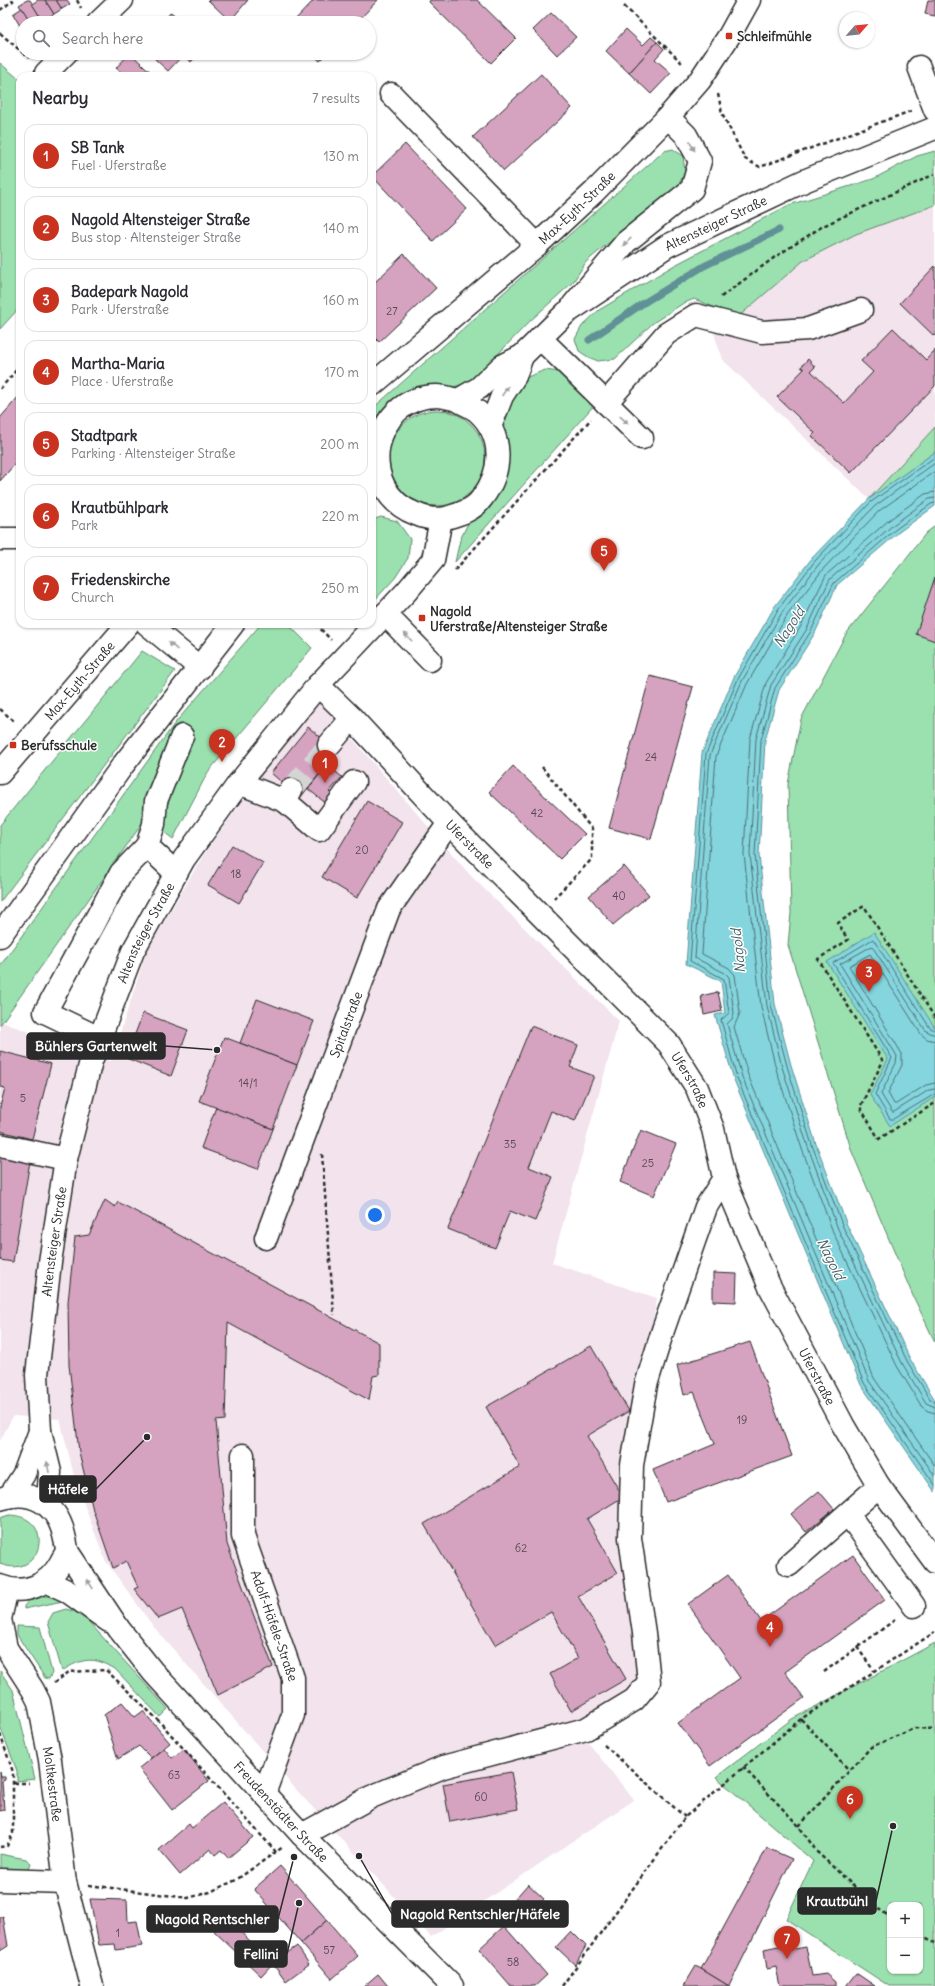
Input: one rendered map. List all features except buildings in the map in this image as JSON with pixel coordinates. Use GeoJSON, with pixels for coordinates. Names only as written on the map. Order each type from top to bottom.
{"type":"FeatureCollection","features":[{"type":"Feature","properties":{"kind":"street"},"geometry":{"type":"LineString","coordinates":[[105,16],[122,0]]}},
{"type":"Feature","properties":{"kind":"street","name":"Max-Eyth-Straße"},"geometry":{"type":"LineString","coordinates":[[376,382],[537,245],[594,192],[668,117],[700,80],[729,36],[749,0]]}},
{"type":"Feature","properties":{"kind":"street"},"geometry":{"type":"LineString","coordinates":[[47,72],[59,60]]}},
{"type":"Feature","properties":{"kind":"street"},"geometry":{"type":"LineString","coordinates":[[919,67],[934,107]]}},
{"type":"Feature","properties":{"kind":"street"},"geometry":{"type":"LineString","coordinates":[[391,94],[537,245]]}},
{"type":"Feature","properties":{"kind":"street"},"geometry":{"type":"LineString","coordinates":[[566,313],[626,242],[692,189],[700,161],[686,135],[668,117]]}},
{"type":"Feature","properties":{"kind":"street","name":"Altensteiger Straße"},"geometry":{"type":"LineString","coordinates":[[522,356],[566,313],[667,246],[804,181],[935,128]]}},
{"type":"Feature","properties":{"kind":"street"},"geometry":{"type":"LineString","coordinates":[[606,402],[666,334],[696,315],[762,332],[808,329],[861,310]]}},
{"type":"Feature","properties":{"kind":"street"},"geometry":{"type":"LineString","coordinates":[[540,338],[642,438]]}},
{"type":"Feature","properties":{"kind":"street"},"geometry":{"type":"LineString","coordinates":[[458,400],[479,388],[502,366],[522,356]]}},
{"type":"Feature","properties":{"kind":"street"},"geometry":{"type":"LineString","coordinates":[[490,427],[502,396],[516,376],[522,356]]}},
{"type":"Feature","properties":{"kind":"street"},"geometry":{"type":"LineString","coordinates":[[438,396],[458,400],[476,411],[490,427],[497,446],[498,466],[491,486],[479,502],[461,514],[441,519],[424,517],[408,511],[378,491],[377,446],[385,426],[398,410],[417,400],[438,396]]}},
{"type":"Feature","properties":{"kind":"street","name":"Altensteiger Straße"},"geometry":{"type":"LineString","coordinates":[[376,624],[433,560],[441,519]]}},
{"type":"Feature","properties":{"kind":"street"},"geometry":{"type":"LineString","coordinates":[[0,539],[16,539]]}},
{"type":"Feature","properties":{"kind":"street"},"geometry":{"type":"LineString","coordinates":[[385,614],[430,660]]}},
{"type":"Feature","properties":{"kind":"street","name":"Max-Eyth-Straße"},"geometry":{"type":"LineString","coordinates":[[0,773],[125,628]]}},
{"type":"Feature","properties":{"kind":"street"},"geometry":{"type":"LineString","coordinates":[[152,628],[200,668]]}},
{"type":"Feature","properties":{"kind":"street"},"geometry":{"type":"LineString","coordinates":[[0,936],[123,765],[230,628]]}},
{"type":"Feature","properties":{"kind":"street","name":"Altensteiger Straße"},"geometry":{"type":"LineString","coordinates":[[48,1504],[50,1472],[40,1431],[37,1375],[50,1262],[66,1159],[91,1061],[99,1038],[132,951],[184,859],[238,783],[318,685],[372,628]]}},
{"type":"Feature","properties":{"kind":"street","name":"Uferstraße"},"geometry":{"type":"LineString","coordinates":[[318,685],[352,718],[449,823],[669,1044],[697,1088],[713,1128],[724,1178],[769,1284],[843,1425],[879,1486],[935,1562]]}},
{"type":"Feature","properties":{"kind":"street"},"geometry":{"type":"LineString","coordinates":[[330,745],[352,718]]}},
{"type":"Feature","properties":{"kind":"street"},"geometry":{"type":"LineString","coordinates":[[99,1038],[45,1012],[121,873],[147,846],[154,824],[156,801],[182,736]]}},
{"type":"Feature","properties":{"kind":"street"},"geometry":{"type":"LineString","coordinates":[[238,783],[288,796],[319,830],[354,782]]}},
{"type":"Feature","properties":{"kind":"street","name":"Spitalstraße"},"geometry":{"type":"LineString","coordinates":[[266,1238],[389,909],[449,823]]}},
{"type":"Feature","properties":{"kind":"street"},"geometry":{"type":"LineString","coordinates":[[147,846],[176,873]]}},
{"type":"Feature","properties":{"kind":"street"},"geometry":{"type":"LineString","coordinates":[[0,1145],[66,1159]]}},
{"type":"Feature","properties":{"kind":"street"},"geometry":{"type":"LineString","coordinates":[[302,1835],[371,1797],[443,1767],[586,1729],[634,1700],[649,1682],[644,1633],[630,1538],[632,1465],[646,1384],[663,1330],[706,1207],[724,1178]]}},
{"type":"Feature","properties":{"kind":"street","name":"Altensteiger Straße"},"geometry":{"type":"LineString","coordinates":[[5,1497],[24,1474],[40,1431]]}},
{"type":"Feature","properties":{"kind":"street","name":"Adolf-Häfele-Straße"},"geometry":{"type":"LineString","coordinates":[[243,1455],[243,1536],[293,1678],[292,1716],[264,1794]]}},
{"type":"Feature","properties":{"kind":"street"},"geometry":{"type":"LineString","coordinates":[[789,1565],[879,1486]]}},
{"type":"Feature","properties":{"kind":"street"},"geometry":{"type":"LineString","coordinates":[[4,1588],[20,1590],[34,1588],[46,1582],[57,1570],[67,1551],[62,1525],[48,1504],[32,1497],[5,1497]]}},
{"type":"Feature","properties":{"kind":"street"},"geometry":{"type":"LineString","coordinates":[[848,1514],[914,1606]]}},
{"type":"Feature","properties":{"kind":"street","name":"Freudenstädter Straße"},"geometry":{"type":"LineString","coordinates":[[67,1551],[83,1572],[119,1629],[153,1672],[302,1835],[452,1986]]}},
{"type":"Feature","properties":{"kind":"street","name":"Freudenstädter Straße"},"geometry":{"type":"LineString","coordinates":[[46,1582],[67,1591],[119,1629]]}},
{"type":"Feature","properties":{"kind":"street","name":"Moltkestraße"},"geometry":{"type":"LineString","coordinates":[[4,1588],[0,1619],[6,1648],[39,1702],[50,1760],[65,1882],[92,1986]]}},
{"type":"Feature","properties":{"kind":"street"},"geometry":{"type":"LineString","coordinates":[[0,1880],[65,1882]]}},
{"type":"Feature","properties":{"kind":"path"},"geometry":{"type":"LineString","coordinates":[[0,10],[14,0]]}},
{"type":"Feature","properties":{"kind":"path"},"geometry":{"type":"LineString","coordinates":[[624,6],[700,80],[718,92],[722,113],[745,159],[760,167],[934,107]]}},
{"type":"Feature","properties":{"kind":"path"},"geometry":{"type":"LineString","coordinates":[[0,33],[16,47]]}},
{"type":"Feature","properties":{"kind":"path"},"geometry":{"type":"LineString","coordinates":[[696,315],[774,257],[823,226],[935,174]]}},
{"type":"Feature","properties":{"kind":"path"},"geometry":{"type":"LineString","coordinates":[[0,389],[16,371]]}},
{"type":"Feature","properties":{"kind":"path"},"geometry":{"type":"LineString","coordinates":[[454,571],[606,402]]}},
{"type":"Feature","properties":{"kind":"path"},"geometry":{"type":"LineString","coordinates":[[539,913],[592,859],[592,829],[542,767]]}},
{"type":"Feature","properties":{"kind":"path"},"geometry":{"type":"LineString","coordinates":[[935,1018],[864,906],[838,923],[848,940],[818,959],[883,1061],[860,1107],[879,1139],[935,1103]]}},
{"type":"Feature","properties":{"kind":"path"},"geometry":{"type":"LineString","coordinates":[[322,1151],[334,1315]]}},
{"type":"Feature","properties":{"kind":"path"},"geometry":{"type":"LineString","coordinates":[[824,1672],[914,1606]]}},
{"type":"Feature","properties":{"kind":"path"},"geometry":{"type":"LineString","coordinates":[[562,1986],[685,1817],[801,1719],[935,1632]]}},
{"type":"Feature","properties":{"kind":"path"},"geometry":{"type":"LineString","coordinates":[[857,1647],[874,1671]]}},
{"type":"Feature","properties":{"kind":"path"},"geometry":{"type":"LineString","coordinates":[[39,1702],[51,1685],[69,1672],[106,1670],[157,1719],[276,1852]]}},
{"type":"Feature","properties":{"kind":"path"},"geometry":{"type":"LineString","coordinates":[[801,1719],[849,1770]]}},
{"type":"Feature","properties":{"kind":"path"},"geometry":{"type":"LineString","coordinates":[[799,1826],[871,1747],[915,1728],[935,1729]]}},
{"type":"Feature","properties":{"kind":"path"},"geometry":{"type":"LineString","coordinates":[[586,1729],[685,1817]]}},
{"type":"Feature","properties":{"kind":"path"},"geometry":{"type":"LineString","coordinates":[[0,1734],[13,1772],[14,1783],[13,1833],[7,1846],[0,1847]]}},
{"type":"Feature","properties":{"kind":"path"},"geometry":{"type":"LineString","coordinates":[[743,1767],[799,1826],[817,1852],[876,1908],[887,1915]]}},
{"type":"Feature","properties":{"kind":"path"},"geometry":{"type":"LineString","coordinates":[[14,1783],[33,1782]]}},
{"type":"Feature","properties":{"kind":"path"},"geometry":{"type":"LineString","coordinates":[[65,1882],[188,1898],[210,1892],[236,1880],[302,1835]]}},
{"type":"Feature","properties":{"kind":"path"},"geometry":{"type":"LineString","coordinates":[[923,1938],[935,1944]]}},
{"type":"Feature","properties":{"kind":"shaded area"},"geometry":{"type":"Polygon","coordinates":[[[935,197],[935,427],[869,499],[722,359],[714,333],[797,256],[935,197]]]}},
{"type":"Feature","properties":{"kind":"shaded area"},"geometry":{"type":"Polygon","coordinates":[[[317,698],[471,876],[619,1021],[552,1263],[657,1298],[632,1427],[642,1679],[622,1703],[575,1726],[634,1800],[431,1937],[292,1785],[153,1626],[105,1560],[75,1480],[60,1419],[13,1416],[0,1441],[0,1025],[2,1022],[111,1061],[146,953],[204,854],[317,698]]]}},
{"type":"Feature","properties":{"kind":"green space"},"geometry":{"type":"Polygon","coordinates":[[[0,63],[16,77],[16,311],[0,329],[0,63]]]}},
{"type":"Feature","properties":{"kind":"green space"},"geometry":{"type":"Polygon","coordinates":[[[673,149],[683,156],[685,172],[678,186],[665,200],[623,231],[586,262],[573,282],[530,321],[471,382],[450,388],[376,432],[376,405],[664,151],[673,149]]]}},
{"type":"Feature","properties":{"kind":"green space"},"geometry":{"type":"Polygon","coordinates":[[[935,151],[935,205],[856,234],[803,261],[738,317],[694,299],[682,304],[653,323],[615,359],[598,361],[579,351],[575,339],[582,326],[599,310],[673,266],[789,205],[873,179],[917,156],[935,151]]]}},
{"type":"Feature","properties":{"kind":"green space"},"geometry":{"type":"Polygon","coordinates":[[[545,370],[560,372],[596,403],[455,562],[460,540],[507,441],[504,419],[511,399],[525,378],[545,370]]]}},
{"type":"Feature","properties":{"kind":"green space"},"geometry":{"type":"Polygon","coordinates":[[[437,410],[455,414],[471,424],[481,440],[485,458],[481,476],[471,492],[455,502],[437,506],[419,502],[403,492],[393,476],[389,458],[393,440],[403,424],[419,414],[437,410]]]}},
{"type":"Feature","properties":{"kind":"green space"},"geometry":{"type":"Polygon","coordinates":[[[935,427],[935,452],[869,499],[935,427]]]}},
{"type":"Feature","properties":{"kind":"green space"},"geometry":{"type":"Polygon","coordinates":[[[381,517],[397,521],[410,539],[408,558],[395,578],[376,599],[376,519],[381,517]]]}},
{"type":"Feature","properties":{"kind":"green space"},"geometry":{"type":"Polygon","coordinates":[[[935,526],[935,1342],[913,1296],[852,1152],[788,945],[791,913],[788,784],[801,719],[846,634],[926,533],[935,526]]]}},
{"type":"Feature","properties":{"kind":"green space"},"geometry":{"type":"Polygon","coordinates":[[[258,628],[292,628],[312,648],[208,772],[173,839],[146,818],[0,1025],[0,966],[175,723],[258,628]]]}},
{"type":"Feature","properties":{"kind":"green space"},"geometry":{"type":"Polygon","coordinates":[[[142,651],[175,671],[0,902],[0,825],[142,651]]]}},
{"type":"Feature","properties":{"kind":"green space"},"geometry":{"type":"Polygon","coordinates":[[[9,1515],[24,1518],[34,1525],[39,1535],[39,1546],[34,1556],[26,1564],[15,1567],[0,1564],[0,1518],[9,1515]]]}},
{"type":"Feature","properties":{"kind":"green space"},"geometry":{"type":"Polygon","coordinates":[[[33,1596],[49,1596],[63,1601],[24,1609],[24,1606],[33,1596]]]}},
{"type":"Feature","properties":{"kind":"green space"},"geometry":{"type":"Polygon","coordinates":[[[66,1609],[76,1612],[88,1621],[168,1709],[160,1717],[115,1669],[108,1665],[94,1660],[88,1660],[76,1663],[62,1671],[48,1622],[53,1613],[66,1609]]]}},
{"type":"Feature","properties":{"kind":"green space"},"geometry":{"type":"Polygon","coordinates":[[[17,1626],[40,1627],[52,1673],[49,1679],[45,1678],[17,1635],[17,1626]]]}},
{"type":"Feature","properties":{"kind":"green space"},"geometry":{"type":"Polygon","coordinates":[[[935,1643],[935,1986],[889,1986],[786,1919],[813,1861],[716,1777],[792,1719],[935,1643]]]}},
{"type":"Feature","properties":{"kind":"green space"},"geometry":{"type":"Polygon","coordinates":[[[0,1671],[13,1690],[35,1779],[17,1781],[17,1771],[0,1726],[0,1671]]]}},
{"type":"Feature","properties":{"kind":"green space"},"geometry":{"type":"Polygon","coordinates":[[[0,1854],[26,1859],[31,1863],[29,1869],[16,1875],[0,1869],[0,1854]]]}},
{"type":"Feature","properties":{"kind":"water","name":"Nagold"},"geometry":{"type":"Polygon","coordinates":[[[935,452],[935,506],[899,532],[837,585],[815,633],[779,690],[765,740],[759,855],[775,1004],[791,1065],[816,1144],[847,1225],[910,1359],[935,1400],[935,1492],[861,1385],[734,1080],[715,1015],[725,1013],[721,981],[686,964],[702,753],[734,677],[775,606],[812,558],[869,499],[935,452]]]}},
{"type":"Feature","properties":{"kind":"water"},"geometry":{"type":"Polygon","coordinates":[[[874,932],[935,1028],[935,1097],[890,1126],[870,1095],[888,1059],[827,962],[874,932]]]}},
{"type":"Feature","properties":{"kind":"waterway"},"geometry":{"type":"LineString","coordinates":[[589,340],[642,304],[704,266],[779,230]]}},
{"type":"Feature","properties":{"kind":"tunnel"},"geometry":{"type":"LineString","coordinates":[[291,790],[329,745]]}},
{"type":"Feature","properties":{"kind":"place","name":"Schleifmühle"},"geometry":{"type":"Point","coordinates":[729,36]}},
{"type":"Feature","properties":{"kind":"place","name":"Stadtpark"},"geometry":{"type":"Point","coordinates":[604,571]}},
{"type":"Feature","properties":{"kind":"place","name":"Nagold Uferstraße/Altensteiger Straße"},"geometry":{"type":"Point","coordinates":[422,618]}},
{"type":"Feature","properties":{"kind":"place","name":"Berufsschule"},"geometry":{"type":"Point","coordinates":[13,745]}},
{"type":"Feature","properties":{"kind":"place","name":"Nagold Altensteiger Straße"},"geometry":{"type":"Point","coordinates":[222,762]}},
{"type":"Feature","properties":{"kind":"place","name":"SB Tank"},"geometry":{"type":"Point","coordinates":[325,783]}},
{"type":"Feature","properties":{"kind":"place","name":"Badepark Nagold"},"geometry":{"type":"Point","coordinates":[869,992]}},
{"type":"Feature","properties":{"kind":"place","name":"Bühlers Gartenwelt"},"geometry":{"type":"Point","coordinates":[217,1050]}},
{"type":"Feature","properties":{"kind":"place","name":"Häfele"},"geometry":{"type":"Point","coordinates":[147,1437]}},
{"type":"Feature","properties":{"kind":"place","name":"Martha-Maria"},"geometry":{"type":"Point","coordinates":[770,1647]}},
{"type":"Feature","properties":{"kind":"place","name":"Krautbühlpark"},"geometry":{"type":"Point","coordinates":[850,1819]}},
{"type":"Feature","properties":{"kind":"place","name":"Krautbühl"},"geometry":{"type":"Point","coordinates":[893,1826]}},
{"type":"Feature","properties":{"kind":"place","name":"Nagold Rentschler/Häfele"},"geometry":{"type":"Point","coordinates":[359,1856]}},
{"type":"Feature","properties":{"kind":"place","name":"Nagold Rentschler"},"geometry":{"type":"Point","coordinates":[294,1857]}},
{"type":"Feature","properties":{"kind":"place","name":"Fellini"},"geometry":{"type":"Point","coordinates":[299,1903]}},
{"type":"Feature","properties":{"kind":"place","name":"Friedenskirche"},"geometry":{"type":"Point","coordinates":[787,1959]}}]}
